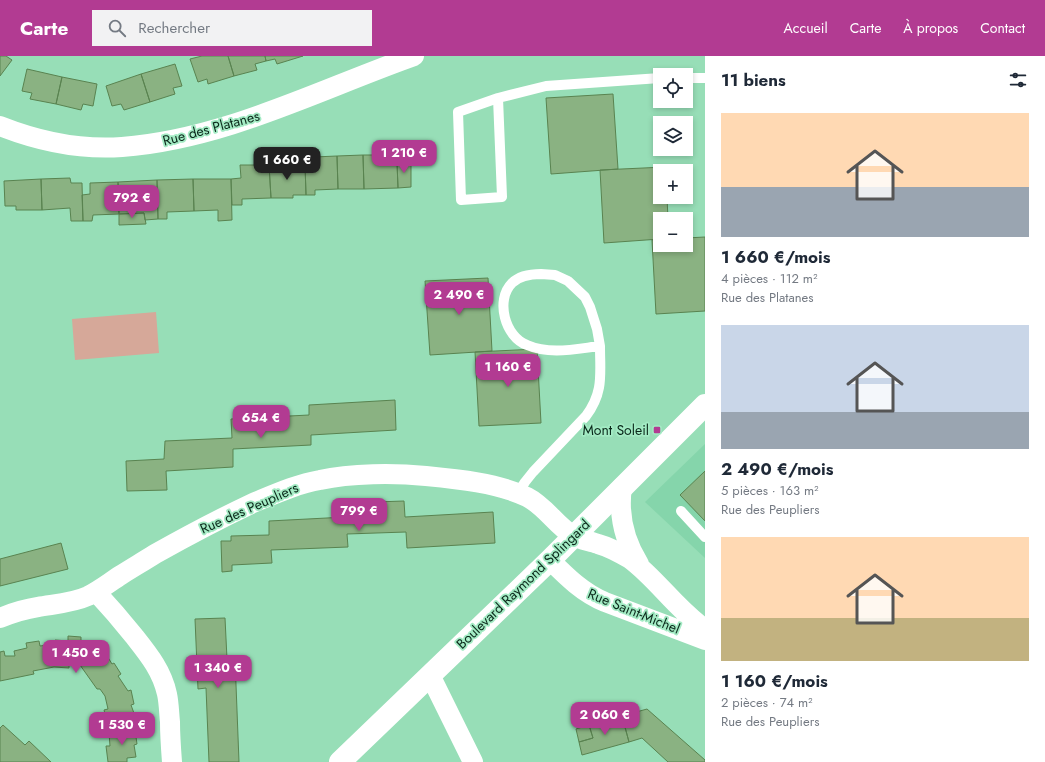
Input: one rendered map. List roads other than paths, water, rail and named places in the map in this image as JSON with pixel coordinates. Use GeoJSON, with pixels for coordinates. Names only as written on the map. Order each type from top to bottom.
{"type":"FeatureCollection","features":[{"type":"Feature","properties":{"kind":"main road","name":"Boulevard Raymond Splingard"},"geometry":{"type":"LineString","coordinates":[[340,762],[550,560],[705,404]]}},
{"type":"Feature","properties":{"kind":"street","name":"Rue des Platanes"},"geometry":{"type":"LineString","coordinates":[[0,126],[44,140],[75,146],[121,147],[153,144],[205,132],[268,112],[414,56]]}},
{"type":"Feature","properties":{"kind":"street","name":"Rue des Peupliers"},"geometry":{"type":"LineString","coordinates":[[0,618],[24,610],[78,600],[96,592],[153,555],[225,516],[283,490],[322,479],[363,475],[421,476],[448,478],[490,485],[531,499],[573,537]]}},
{"type":"Feature","properties":{"kind":"street","name":"Rue Saint-Michel"},"geometry":{"type":"LineString","coordinates":[[622,487],[620,509],[624,531],[631,550],[643,571]]}},
{"type":"Feature","properties":{"kind":"street","name":"Rue Saint-Michel"},"geometry":{"type":"LineString","coordinates":[[573,537],[612,549],[628,558],[684,612],[705,629]]}},
{"type":"Feature","properties":{"kind":"street","name":"Rue Saint-Michel"},"geometry":{"type":"LineString","coordinates":[[550,560],[581,589],[592,596],[705,640]]}},
{"type":"Feature","properties":{"kind":"street"},"geometry":{"type":"LineString","coordinates":[[96,592],[120,619],[155,663],[160,672],[168,696],[172,762]]}},
{"type":"Feature","properties":{"kind":"street"},"geometry":{"type":"LineString","coordinates":[[430,675],[473,762]]}},
{"type":"Feature","properties":{"kind":"lane"},"geometry":{"type":"LineString","coordinates":[[498,98],[502,197],[461,200],[458,112],[498,98],[546,86],[653,78]]}},
{"type":"Feature","properties":{"kind":"lane"},"geometry":{"type":"LineString","coordinates":[[693,78],[705,78]]}},
{"type":"Feature","properties":{"kind":"lane"},"geometry":{"type":"LineString","coordinates":[[518,494],[533,472],[593,407],[597,399],[599,389],[600,346],[597,329],[590,307],[585,297],[568,281],[555,275],[541,274],[527,275],[518,278],[512,283],[506,294],[504,307],[505,322],[514,336],[525,345],[554,351],[600,346]]}},
{"type":"Feature","properties":{"kind":"lane"},"geometry":{"type":"LineString","coordinates":[[681,511],[705,537]]}},
{"type":"Feature","properties":{"kind":"place","name":"Mont Soleil"},"geometry":{"type":"Point","coordinates":[657,430]}}]}
